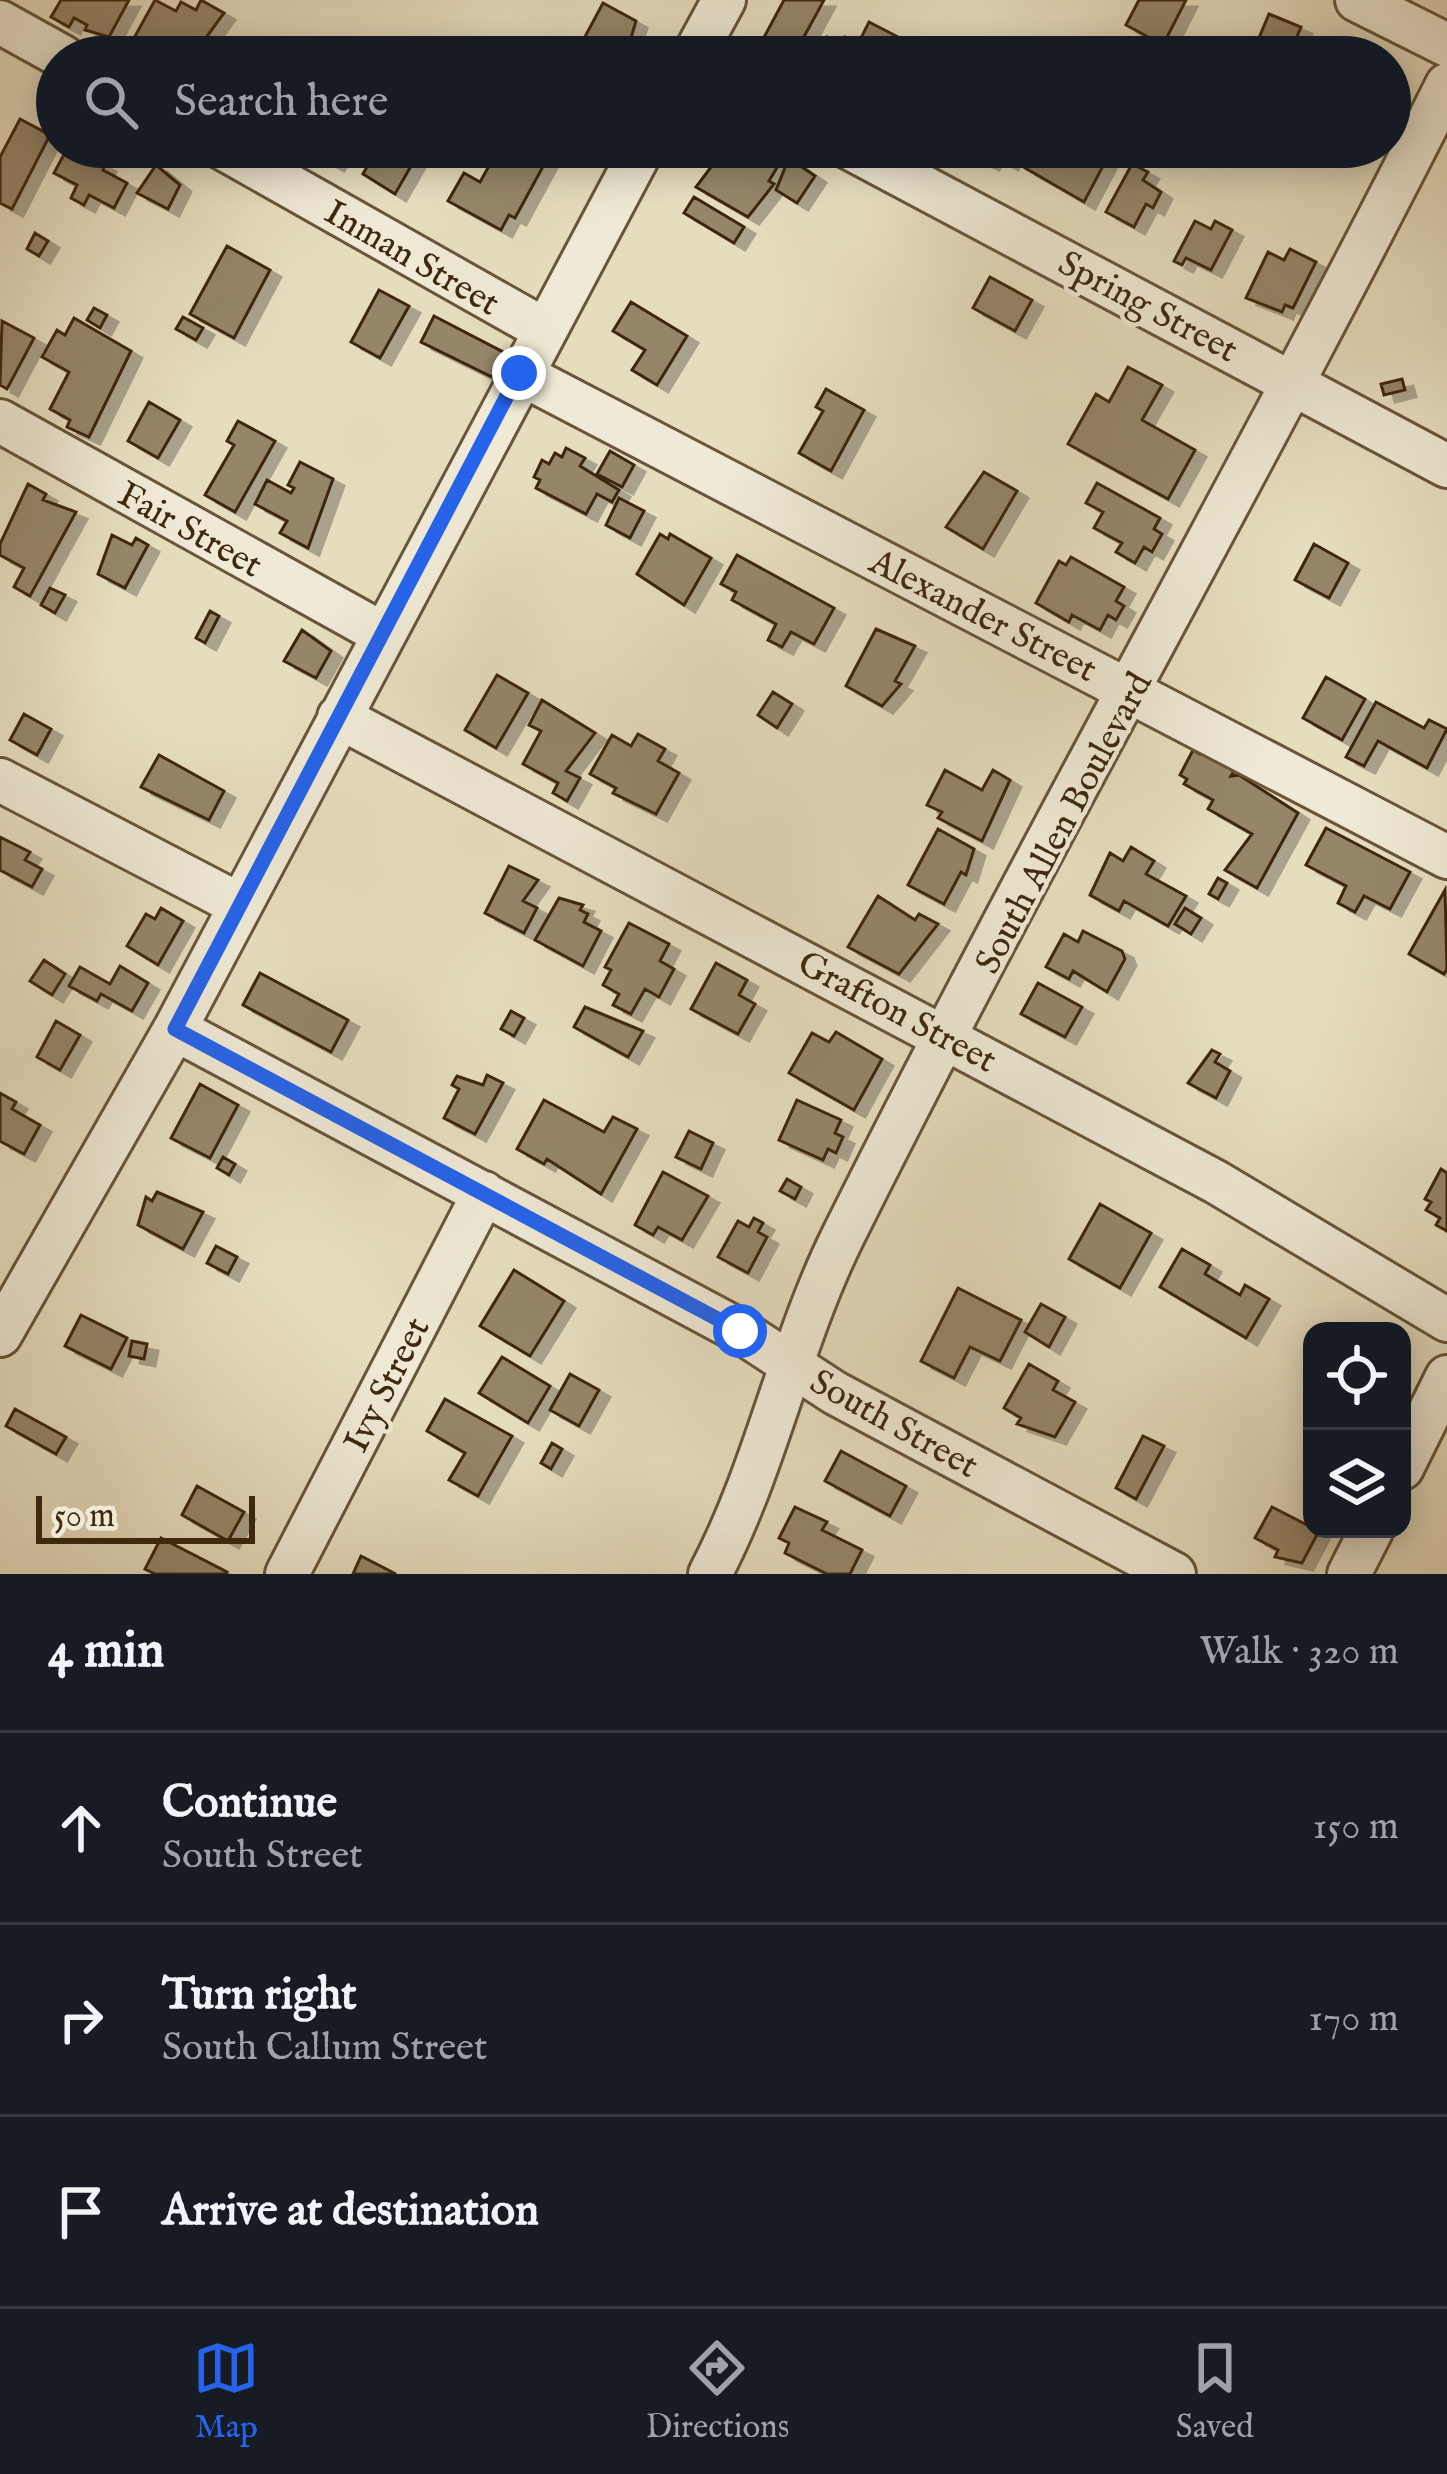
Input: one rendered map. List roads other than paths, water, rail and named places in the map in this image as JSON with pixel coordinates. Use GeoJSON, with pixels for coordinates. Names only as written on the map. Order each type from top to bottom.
{"type":"FeatureCollection","features":[{"type":"Feature","properties":{"kind":"street"},"geometry":{"type":"LineString","coordinates":[[0,8],[5,0]]}},
{"type":"Feature","properties":{"kind":"street"},"geometry":{"type":"LineString","coordinates":[[1357,0],[1447,45]]}},
{"type":"Feature","properties":{"kind":"street"},"geometry":{"type":"LineString","coordinates":[[699,36],[709,5]]}},
{"type":"Feature","properties":{"kind":"street"},"geometry":{"type":"LineString","coordinates":[[0,22],[36,42]]}},
{"type":"Feature","properties":{"kind":"street","name":"South Allen Boulevard"},"geometry":{"type":"LineString","coordinates":[[1411,157],[1447,85]]}},
{"type":"Feature","properties":{"kind":"street","name":"Inman Street"},"geometry":{"type":"LineString","coordinates":[[258,168],[543,329]]}},
{"type":"Feature","properties":{"kind":"street"},"geometry":{"type":"LineString","coordinates":[[0,1335],[175,1029],[519,373],[632,168]]}},
{"type":"Feature","properties":{"kind":"street","name":"Spring Street"},"geometry":{"type":"LineString","coordinates":[[888,168],[1447,466]]}},
{"type":"Feature","properties":{"kind":"street","name":"South Allen Boulevard"},"geometry":{"type":"LineString","coordinates":[[710,1574],[760,1465],[840,1242],[1297,383],[1405,168]]}},
{"type":"Feature","properties":{"kind":"street","name":"Alexander Street"},"geometry":{"type":"LineString","coordinates":[[519,373],[1447,857]]}},
{"type":"Feature","properties":{"kind":"street","name":"Fair Street"},"geometry":{"type":"LineString","coordinates":[[0,421],[383,634]]}},
{"type":"Feature","properties":{"kind":"street","name":"Grafton Street"},"geometry":{"type":"LineString","coordinates":[[339,717],[949,1036],[1216,1182],[1447,1320]]}},
{"type":"Feature","properties":{"kind":"street"},"geometry":{"type":"LineString","coordinates":[[0,780],[240,905]]}},
{"type":"Feature","properties":{"kind":"street","name":"South Street"},"geometry":{"type":"LineString","coordinates":[[175,1029],[484,1193],[1147,1568]]}},
{"type":"Feature","properties":{"kind":"street","name":"Ivy Street"},"geometry":{"type":"LineString","coordinates":[[286,1574],[484,1193]]}},
{"type":"Feature","properties":{"kind":"street"},"geometry":{"type":"LineString","coordinates":[[1411,1450],[1447,1377]]}},
{"type":"Feature","properties":{"kind":"street"},"geometry":{"type":"LineString","coordinates":[[1349,1574],[1367,1538]]}}]}
